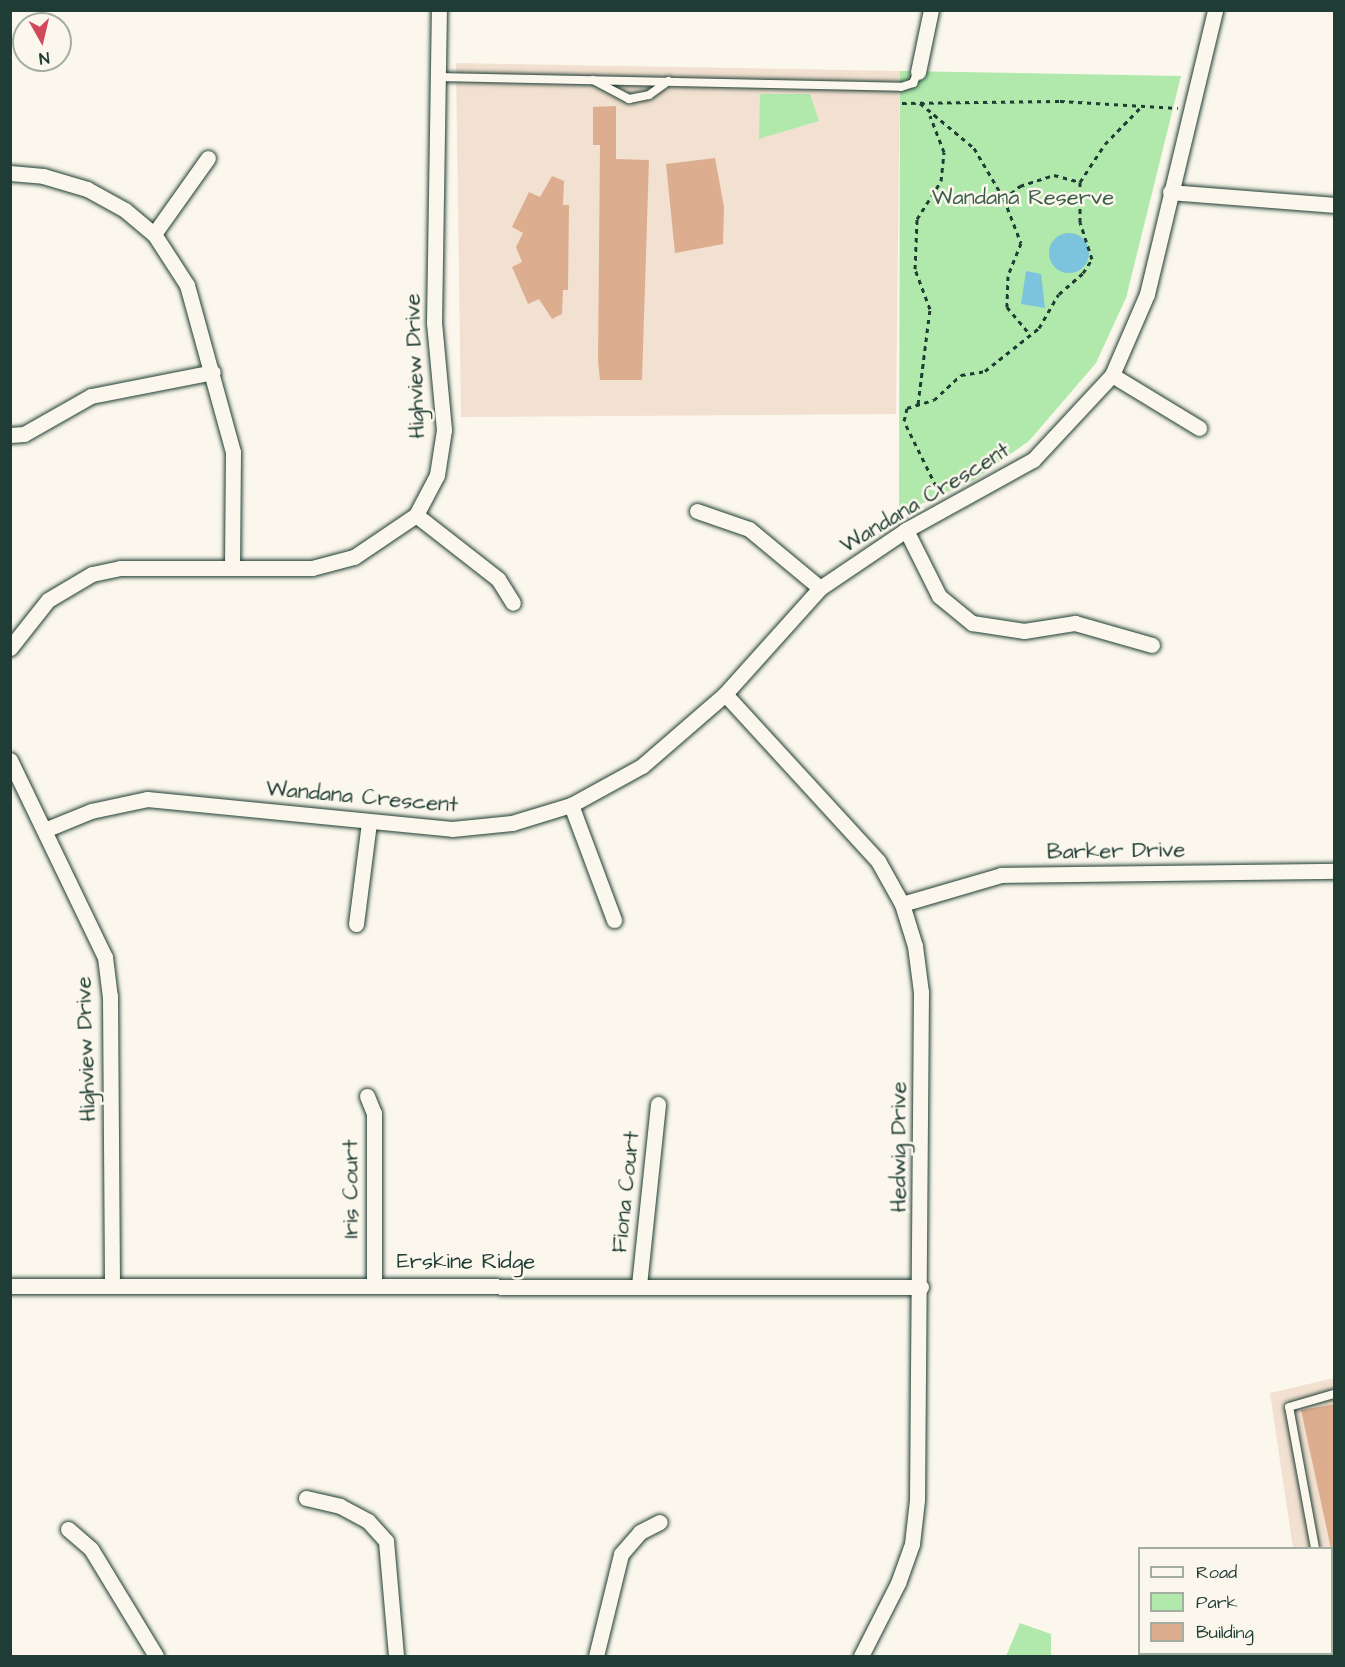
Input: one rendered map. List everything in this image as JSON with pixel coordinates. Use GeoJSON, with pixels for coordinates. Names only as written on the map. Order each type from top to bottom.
{"type":"FeatureCollection","features":[{"type":"Feature","properties":{"kind":"street","name":"Highview Drive"},"geometry":{"type":"LineString","coordinates":[[10,648],[48,600],[93,574],[232,567],[312,568],[354,557],[416,515],[436,475],[444,430],[434,323],[439,10]]}},
{"type":"Feature","properties":{"kind":"street"},"geometry":{"type":"LineString","coordinates":[[918,72],[931,10]]}},
{"type":"Feature","properties":{"kind":"street","name":"Wandana Crescent"},"geometry":{"type":"LineString","coordinates":[[47,829],[91,811],[147,799],[369,824],[452,829],[512,823],[571,805],[642,766],[725,694],[820,588],[906,530],[1033,460],[1112,375],[1146,294],[1215,10]]}},
{"type":"Feature","properties":{"kind":"street"},"geometry":{"type":"LineString","coordinates":[[154,234],[208,158]]}},
{"type":"Feature","properties":{"kind":"street"},"geometry":{"type":"LineString","coordinates":[[10,173],[43,176],[87,189],[154,234],[187,285],[213,372],[233,452],[232,567]]}},
{"type":"Feature","properties":{"kind":"street"},"geometry":{"type":"LineString","coordinates":[[1170,192],[1335,205]]}},
{"type":"Feature","properties":{"kind":"street"},"geometry":{"type":"LineString","coordinates":[[10,435],[24,434],[91,396],[213,372]]}},
{"type":"Feature","properties":{"kind":"street"},"geometry":{"type":"LineString","coordinates":[[1112,375],[1199,428]]}},
{"type":"Feature","properties":{"kind":"street"},"geometry":{"type":"LineString","coordinates":[[697,511],[749,529],[820,588]]}},
{"type":"Feature","properties":{"kind":"street"},"geometry":{"type":"LineString","coordinates":[[416,515],[498,579],[513,603]]}},
{"type":"Feature","properties":{"kind":"street"},"geometry":{"type":"LineString","coordinates":[[906,530],[939,596],[972,624],[1024,630],[1075,623],[1152,645]]}},
{"type":"Feature","properties":{"kind":"street","name":"Hedwig Drive"},"geometry":{"type":"LineString","coordinates":[[725,694],[856,834],[902,904],[921,992],[921,1458],[912,1544],[861,1656]]}},
{"type":"Feature","properties":{"kind":"street","name":"Highview Drive"},"geometry":{"type":"LineString","coordinates":[[10,760],[47,829],[105,957],[112,1285]]}},
{"type":"Feature","properties":{"kind":"street"},"geometry":{"type":"LineString","coordinates":[[571,805],[614,920]]}},
{"type":"Feature","properties":{"kind":"street"},"geometry":{"type":"LineString","coordinates":[[356,924],[369,824]]}},
{"type":"Feature","properties":{"kind":"street","name":"Barker Drive"},"geometry":{"type":"LineString","coordinates":[[902,904],[1001,874],[1335,871]]}},
{"type":"Feature","properties":{"kind":"street","name":"Iris Court"},"geometry":{"type":"LineString","coordinates":[[367,1096],[374,1113],[374,1284]]}},
{"type":"Feature","properties":{"kind":"street","name":"Fiona Court"},"geometry":{"type":"LineString","coordinates":[[639,1285],[658,1104]]}},
{"type":"Feature","properties":{"kind":"street","name":"Erskine Ridge"},"geometry":{"type":"LineString","coordinates":[[10,1286],[374,1284],[921,1287]]}},
{"type":"Feature","properties":{"kind":"street"},"geometry":{"type":"LineString","coordinates":[[306,1498],[340,1506],[368,1521],[387,1540],[396,1656]]}},
{"type":"Feature","properties":{"kind":"street"},"geometry":{"type":"LineString","coordinates":[[596,1656],[621,1554],[640,1532],[660,1522]]}},
{"type":"Feature","properties":{"kind":"street"},"geometry":{"type":"LineString","coordinates":[[68,1529],[91,1549],[156,1656]]}},
{"type":"Feature","properties":{"kind":"lane"},"geometry":{"type":"LineString","coordinates":[[438,77],[901,87],[913,83],[918,72]]}},
{"type":"Feature","properties":{"kind":"lane"},"geometry":{"type":"LineString","coordinates":[[593,80],[629,99],[649,95],[668,81]]}},
{"type":"Feature","properties":{"kind":"lane"},"geometry":{"type":"LineString","coordinates":[[1315,1547],[1289,1407],[1335,1394]]}},
{"type":"Feature","properties":{"kind":"path"},"geometry":{"type":"LineString","coordinates":[[902,103],[1060,101],[1140,108],[1191,107]]}},
{"type":"Feature","properties":{"kind":"path"},"geometry":{"type":"LineString","coordinates":[[919,102],[930,116],[974,148],[1004,199],[1021,243],[1008,276],[1007,307],[1028,332]]}},
{"type":"Feature","properties":{"kind":"path"},"geometry":{"type":"LineString","coordinates":[[947,509],[904,421],[907,408],[934,400],[961,375],[985,371],[1028,332],[1039,328],[1059,294],[1092,259],[1080,222],[1080,182],[1105,144],[1140,108]]}},
{"type":"Feature","properties":{"kind":"path"},"geometry":{"type":"LineString","coordinates":[[918,404],[930,309],[915,269],[917,219],[941,181],[944,152],[930,116]]}},
{"type":"Feature","properties":{"kind":"path"},"geometry":{"type":"LineString","coordinates":[[1004,199],[1020,186],[1054,175],[1080,182]]}},
{"type":"Feature","properties":{"kind":"shaded area"},"geometry":{"type":"Polygon","coordinates":[[[456,63],[900,71],[896,414],[461,417],[456,63]]]}},
{"type":"Feature","properties":{"kind":"shaded area"},"geometry":{"type":"Polygon","coordinates":[[[1334,1378],[1334,1656],[1310,1656],[1333,1655],[1333,1547],[1293,1547],[1270,1393],[1334,1378]]]}},
{"type":"Feature","properties":{"kind":"green space","name":"Wandana Reserve"},"geometry":{"type":"Polygon","coordinates":[[[900,71],[1181,76],[1126,298],[1096,363],[1029,441],[974,480],[899,514],[900,71]]]}},
{"type":"Feature","properties":{"kind":"green space"},"geometry":{"type":"Polygon","coordinates":[[[760,94],[810,94],[819,121],[759,139],[760,94]]]}},
{"type":"Feature","properties":{"kind":"green space"},"geometry":{"type":"Polygon","coordinates":[[[1020,1623],[1051,1634],[1051,1656],[1006,1656],[1020,1623]]]}},
{"type":"Feature","properties":{"kind":"water"},"geometry":{"type":"Polygon","coordinates":[[[1069,233],[1077,234],[1083,239],[1088,245],[1088,261],[1083,267],[1077,272],[1069,273],[1061,272],[1055,267],[1050,261],[1049,253],[1050,245],[1055,239],[1061,234],[1069,233]]]}},
{"type":"Feature","properties":{"kind":"water"},"geometry":{"type":"Polygon","coordinates":[[[1026,271],[1041,274],[1045,308],[1021,304],[1026,271]]]}},
{"type":"Feature","properties":{"kind":"building"},"geometry":{"type":"Polygon","coordinates":[[[616,106],[616,159],[649,160],[642,380],[600,380],[598,361],[600,145],[593,145],[593,107],[616,106]]]}},
{"type":"Feature","properties":{"kind":"building"},"geometry":{"type":"Polygon","coordinates":[[[715,158],[724,207],[723,244],[675,253],[666,164],[715,158]]]}},
{"type":"Feature","properties":{"kind":"building"},"geometry":{"type":"Polygon","coordinates":[[[552,176],[564,181],[563,205],[569,205],[568,290],[563,290],[562,314],[552,319],[539,299],[528,304],[512,267],[522,262],[516,247],[523,233],[512,227],[529,192],[540,197],[552,176]]]}},
{"type":"Feature","properties":{"kind":"building"},"geometry":{"type":"Polygon","coordinates":[[[1335,1404],[1335,1553],[1333,1553],[1333,1547],[1331,1547],[1301,1410],[1335,1404]]]}}]}
